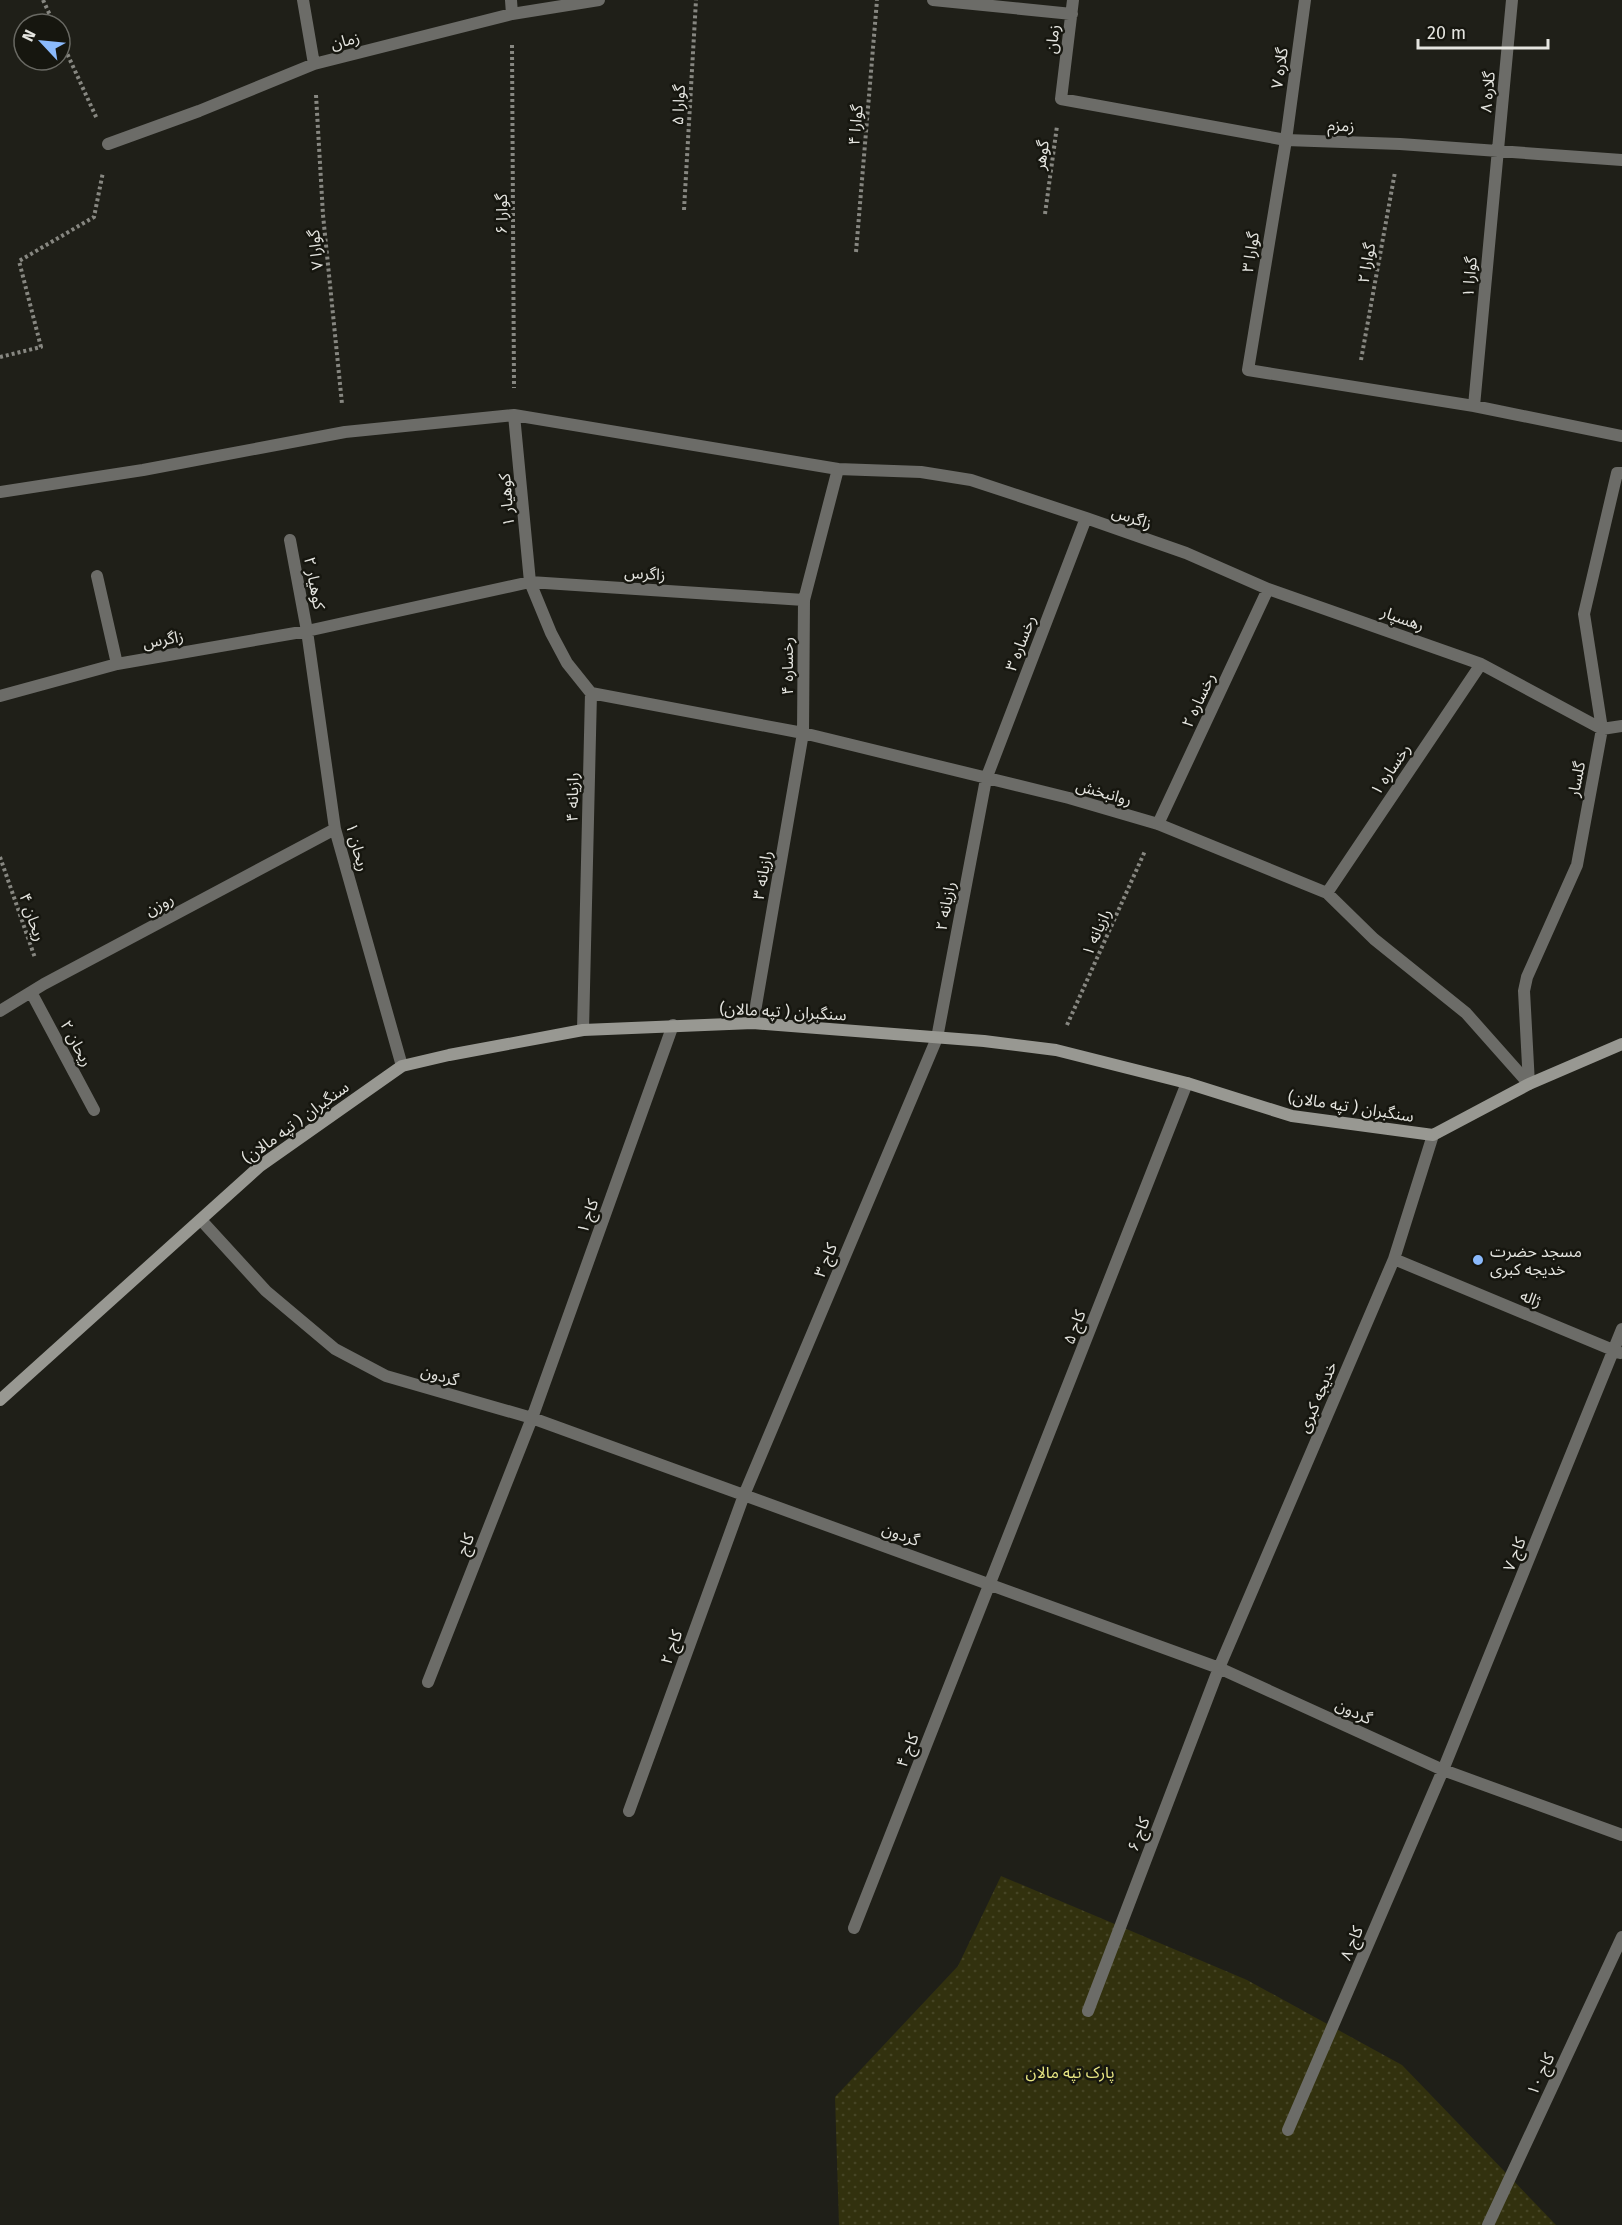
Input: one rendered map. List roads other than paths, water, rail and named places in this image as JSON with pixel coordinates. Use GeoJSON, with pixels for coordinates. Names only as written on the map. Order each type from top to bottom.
{"type":"FeatureCollection","features":[{"type":"Feature","properties":{"kind":"main road","name":"سنگبران ( تپه مالان)"},"geometry":{"type":"LineString","coordinates":[[0,1400],[260,1166],[402,1066],[583,1030],[753,1023],[1056,1050],[1187,1083],[1292,1116],[1433,1135],[1529,1084],[1622,1044]]}},
{"type":"Feature","properties":{"kind":"street"},"geometry":{"type":"LineString","coordinates":[[303,0],[314,64]]}},
{"type":"Feature","properties":{"kind":"street"},"geometry":{"type":"LineString","coordinates":[[512,0],[512,14]]}},
{"type":"Feature","properties":{"kind":"street","name":"زمان"},"geometry":{"type":"LineString","coordinates":[[108,144],[199,111],[314,64],[512,14],[599,0]]}},
{"type":"Feature","properties":{"kind":"street","name":"زمان"},"geometry":{"type":"LineString","coordinates":[[933,0],[1072,14],[1061,99]]}},
{"type":"Feature","properties":{"kind":"street"},"geometry":{"type":"LineString","coordinates":[[1072,14],[1073,0]]}},
{"type":"Feature","properties":{"kind":"street","name":"گلاره ۷"},"geometry":{"type":"LineString","coordinates":[[1286,140],[1305,0]]}},
{"type":"Feature","properties":{"kind":"street","name":"گلاره ۸"},"geometry":{"type":"LineString","coordinates":[[1498,152],[1512,0]]}},
{"type":"Feature","properties":{"kind":"street","name":"زمزم"},"geometry":{"type":"LineString","coordinates":[[1061,99],[1286,140],[1400,144],[1622,160]]}},
{"type":"Feature","properties":{"kind":"street","name":"گوارا ۳"},"geometry":{"type":"LineString","coordinates":[[1286,140],[1248,370],[1474,405]]}},
{"type":"Feature","properties":{"kind":"street","name":"گوارا ۱"},"geometry":{"type":"LineString","coordinates":[[1474,405],[1498,152]]}},
{"type":"Feature","properties":{"kind":"street"},"geometry":{"type":"LineString","coordinates":[[1474,405],[1622,436]]}},
{"type":"Feature","properties":{"kind":"street","name":"زاگرس"},"geometry":{"type":"LineString","coordinates":[[0,492],[143,470],[345,432],[514,415],[838,469],[921,472],[971,480],[1186,553]]}},
{"type":"Feature","properties":{"kind":"street","name":"کوهیار ۱"},"geometry":{"type":"LineString","coordinates":[[514,415],[530,582]]}},
{"type":"Feature","properties":{"kind":"street"},"geometry":{"type":"LineString","coordinates":[[804,600],[838,469]]}},
{"type":"Feature","properties":{"kind":"street","name":"گلسار"},"geometry":{"type":"LineString","coordinates":[[1529,1084],[1524,991],[1527,977],[1577,865],[1602,729],[1584,614],[1620,473]]}},
{"type":"Feature","properties":{"kind":"street","name":"رخساره ۳"},"geometry":{"type":"LineString","coordinates":[[986,779],[1086,518]]}},
{"type":"Feature","properties":{"kind":"street","name":"کوهیار ۲"},"geometry":{"type":"LineString","coordinates":[[290,540],[308,632]]}},
{"type":"Feature","properties":{"kind":"street","name":"رهسپار"},"geometry":{"type":"LineString","coordinates":[[1186,553],[1268,589],[1481,664],[1602,729]]}},
{"type":"Feature","properties":{"kind":"street"},"geometry":{"type":"LineString","coordinates":[[97,576],[117,664]]}},
{"type":"Feature","properties":{"kind":"street"},"geometry":{"type":"LineString","coordinates":[[530,582],[551,633],[562,653],[591,693]]}},
{"type":"Feature","properties":{"kind":"street","name":"زاگرس"},"geometry":{"type":"LineString","coordinates":[[0,696],[117,664],[308,632],[530,582],[804,600]]}},
{"type":"Feature","properties":{"kind":"street","name":"رخساره ۲"},"geometry":{"type":"LineString","coordinates":[[1158,824],[1268,589]]}},
{"type":"Feature","properties":{"kind":"street","name":"رخساره ۴"},"geometry":{"type":"LineString","coordinates":[[803,733],[804,600]]}},
{"type":"Feature","properties":{"kind":"street","name":"ریحان ۱"},"geometry":{"type":"LineString","coordinates":[[308,632],[335,829],[402,1066]]}},
{"type":"Feature","properties":{"kind":"street","name":"رخساره ۱"},"geometry":{"type":"LineString","coordinates":[[1327,893],[1481,664]]}},
{"type":"Feature","properties":{"kind":"street","name":"روانبخش"},"geometry":{"type":"LineString","coordinates":[[591,693],[803,733],[1069,798],[1158,824],[1327,893],[1374,939],[1466,1013],[1529,1084]]}},
{"type":"Feature","properties":{"kind":"street","name":"رازیانه ۴"},"geometry":{"type":"LineString","coordinates":[[583,1030],[591,693]]}},
{"type":"Feature","properties":{"kind":"street"},"geometry":{"type":"LineString","coordinates":[[1602,729],[1622,726]]}},
{"type":"Feature","properties":{"kind":"street","name":"رازیانه ۳"},"geometry":{"type":"LineString","coordinates":[[753,1023],[803,733]]}},
{"type":"Feature","properties":{"kind":"street","name":"رازیانه ۲"},"geometry":{"type":"LineString","coordinates":[[937,1038],[986,779]]}},
{"type":"Feature","properties":{"kind":"street","name":"روزن"},"geometry":{"type":"LineString","coordinates":[[0,1011],[44,984],[335,829]]}},
{"type":"Feature","properties":{"kind":"street","name":"ریحان ۲"},"geometry":{"type":"LineString","coordinates":[[30,993],[94,1110]]}},
{"type":"Feature","properties":{"kind":"street","name":"کاج ۱"},"geometry":{"type":"LineString","coordinates":[[532,1418],[673,1025]]}},
{"type":"Feature","properties":{"kind":"street","name":"کاج ۳"},"geometry":{"type":"LineString","coordinates":[[744,1494],[937,1038]]}},
{"type":"Feature","properties":{"kind":"street","name":"کاج ۵"},"geometry":{"type":"LineString","coordinates":[[991,1584],[1187,1083]]}},
{"type":"Feature","properties":{"kind":"street","name":"خدیجه کبری"},"geometry":{"type":"LineString","coordinates":[[1219,1668],[1394,1259],[1433,1135]]}},
{"type":"Feature","properties":{"kind":"street","name":"گردون"},"geometry":{"type":"LineString","coordinates":[[201,1220],[267,1291],[335,1349],[386,1377],[532,1418],[1219,1668],[1443,1770],[1622,1835]]}},
{"type":"Feature","properties":{"kind":"street","name":"ژاله"},"geometry":{"type":"LineString","coordinates":[[1394,1259],[1618,1352]]}},
{"type":"Feature","properties":{"kind":"street","name":"کاج ۷"},"geometry":{"type":"LineString","coordinates":[[1443,1770],[1618,1352],[1622,1329]]}},
{"type":"Feature","properties":{"kind":"street","name":"کاج"},"geometry":{"type":"LineString","coordinates":[[428,1682],[532,1418]]}},
{"type":"Feature","properties":{"kind":"street","name":"کاج ۲"},"geometry":{"type":"LineString","coordinates":[[629,1811],[744,1494]]}},
{"type":"Feature","properties":{"kind":"street","name":"کاج ۴"},"geometry":{"type":"LineString","coordinates":[[854,1928],[991,1584]]}},
{"type":"Feature","properties":{"kind":"street","name":"کاج ۶"},"geometry":{"type":"LineString","coordinates":[[1088,2012],[1219,1668]]}},
{"type":"Feature","properties":{"kind":"street","name":"کاج ۸"},"geometry":{"type":"LineString","coordinates":[[1288,2130],[1443,1770]]}},
{"type":"Feature","properties":{"kind":"street","name":"کاج ۱۰"},"geometry":{"type":"LineString","coordinates":[[1488,2225],[1622,1937]]}},
{"type":"Feature","properties":{"kind":"place","name":"مسجد حضرت خدیجه کبری"},"geometry":{"type":"Point","coordinates":[1478,1260]}},
{"type":"Feature","properties":{"kind":"park label","name":"پارک تپه مالان"},"geometry":{"type":"Point","coordinates":[1070,2072]}}]}
